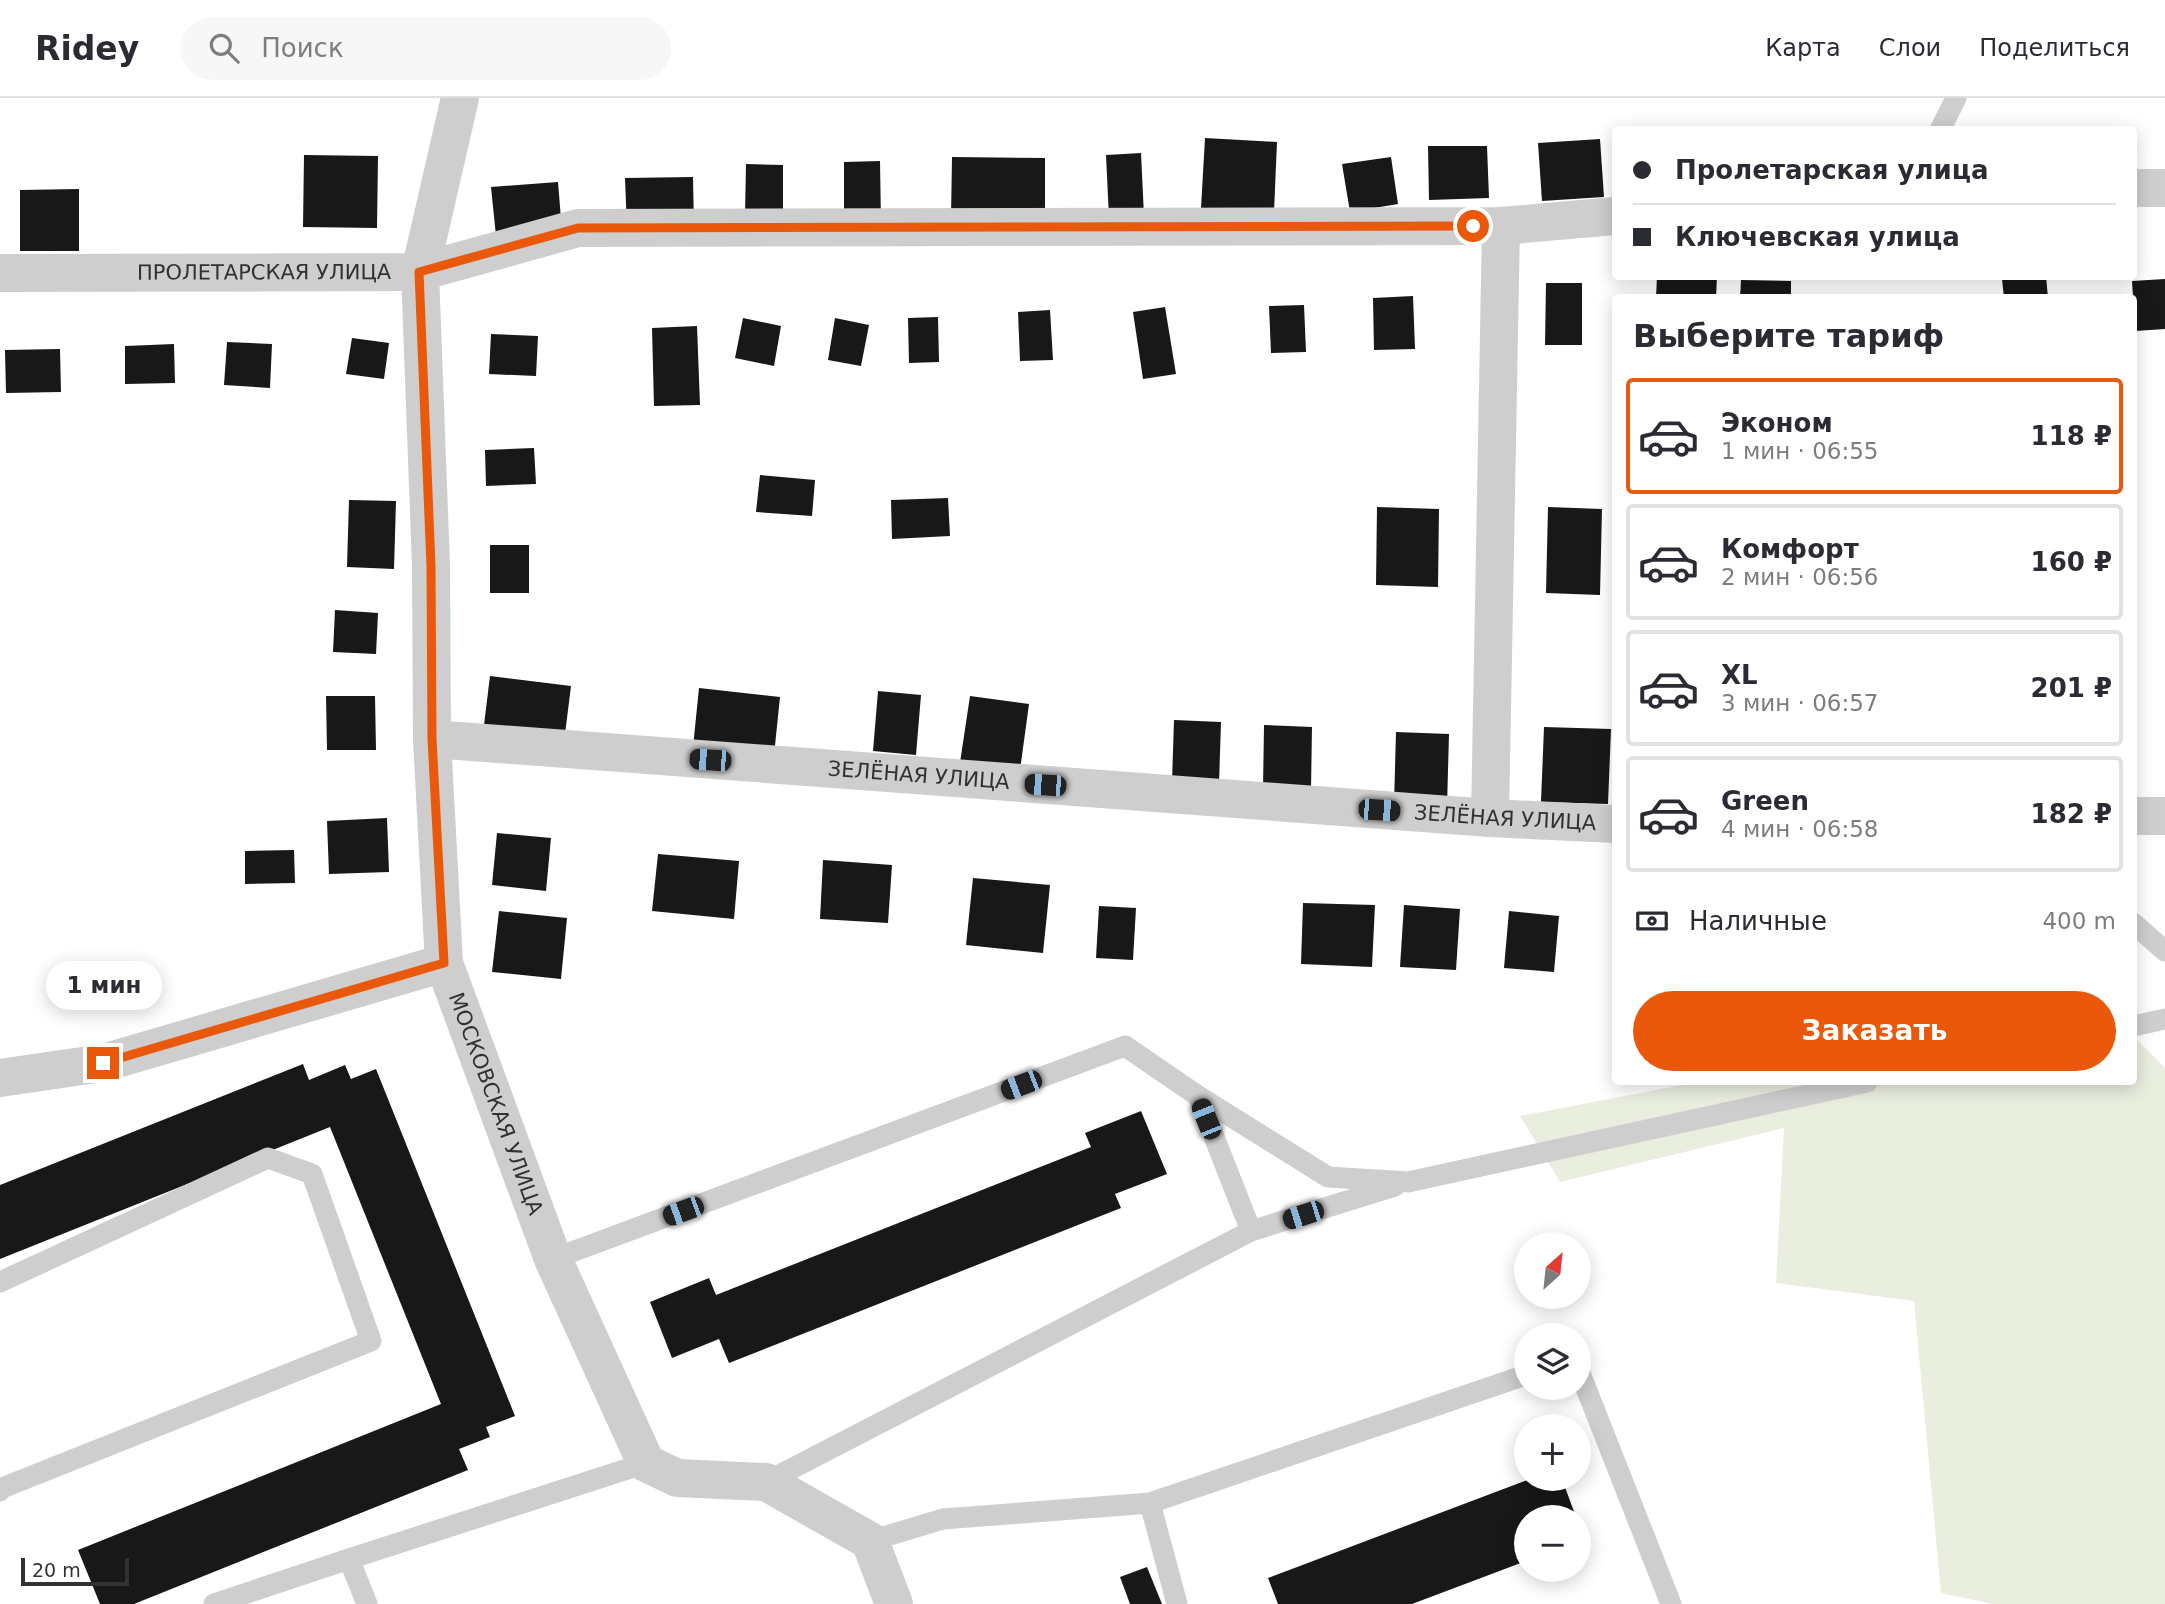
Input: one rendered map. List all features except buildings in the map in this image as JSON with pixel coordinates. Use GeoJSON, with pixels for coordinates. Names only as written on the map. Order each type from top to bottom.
{"type":"FeatureCollection","features":[{"type":"Feature","properties":{"kind":"street","name":"МОСКОВСКАЯ УЛИЦА"},"geometry":{"type":"LineString","coordinates":[[460,98],[419,272],[431,566],[432,739],[444,963],[553,1259],[646,1462]]}},
{"type":"Feature","properties":{"kind":"street"},"geometry":{"type":"LineString","coordinates":[[2137,188],[2165,188]]}},
{"type":"Feature","properties":{"kind":"street","name":"ПРОЛЕТАРСКАЯ УЛИЦА"},"geometry":{"type":"LineString","coordinates":[[0,273],[419,272],[578,228],[1501,226],[1612,216]]}},
{"type":"Feature","properties":{"kind":"street"},"geometry":{"type":"LineString","coordinates":[[1490,818],[1501,226]]}},
{"type":"Feature","properties":{"kind":"street","name":"ЗЕЛЁНАЯ УЛИЦА"},"geometry":{"type":"LineString","coordinates":[[432,739],[1490,818],[1612,824]]}},
{"type":"Feature","properties":{"kind":"street"},"geometry":{"type":"LineString","coordinates":[[2137,816],[2165,816]]}},
{"type":"Feature","properties":{"kind":"street"},"geometry":{"type":"LineString","coordinates":[[0,1078],[103,1063],[444,963]]}},
{"type":"Feature","properties":{"kind":"street"},"geometry":{"type":"LineString","coordinates":[[646,1462],[677,1478],[766,1482],[870,1541],[894,1604]]}},
{"type":"Feature","properties":{"kind":"lane"},"geometry":{"type":"LineString","coordinates":[[1942,126],[1956,98]]}},
{"type":"Feature","properties":{"kind":"lane"},"geometry":{"type":"LineString","coordinates":[[2137,926],[2165,951]]}},
{"type":"Feature","properties":{"kind":"lane"},"geometry":{"type":"LineString","coordinates":[[2137,1025],[2165,1019]]}},
{"type":"Feature","properties":{"kind":"lane"},"geometry":{"type":"LineString","coordinates":[[553,1259],[1125,1046],[1198,1096],[1328,1177],[1408,1182]]}},
{"type":"Feature","properties":{"kind":"lane"},"geometry":{"type":"LineString","coordinates":[[766,1482],[1251,1231],[1408,1182],[1853,1085]]}},
{"type":"Feature","properties":{"kind":"lane"},"geometry":{"type":"LineString","coordinates":[[1198,1096],[1251,1231]]}},
{"type":"Feature","properties":{"kind":"lane"},"geometry":{"type":"LineString","coordinates":[[0,1282],[268,1158],[312,1174],[371,1341],[1,1488]]}},
{"type":"Feature","properties":{"kind":"lane"},"geometry":{"type":"LineString","coordinates":[[870,1541],[943,1519],[1150,1503],[1514,1379]]}},
{"type":"Feature","properties":{"kind":"lane"},"geometry":{"type":"LineString","coordinates":[[1591,1400],[1671,1604]]}},
{"type":"Feature","properties":{"kind":"lane"},"geometry":{"type":"LineString","coordinates":[[214,1604],[646,1462]]}},
{"type":"Feature","properties":{"kind":"lane"},"geometry":{"type":"LineString","coordinates":[[1150,1503],[1178,1604]]}},
{"type":"Feature","properties":{"kind":"lane"},"geometry":{"type":"LineString","coordinates":[[349,1559],[367,1604]]}},
{"type":"Feature","properties":{"kind":"shaded area"},"geometry":{"type":"Polygon","coordinates":[[[2137,1040],[2165,1068],[2165,1604],[1992,1604],[1941,1593],[1914,1301],[1776,1283],[1784,1128],[1560,1182],[1520,1116],[1682,1085],[2137,1085],[2137,1040]]]}},
{"type":"Feature","properties":{"kind":"route"},"geometry":{"type":"LineString","coordinates":[[103,1063],[444,963],[432,739],[431,566],[419,272],[578,228],[1473,226]]}}]}
